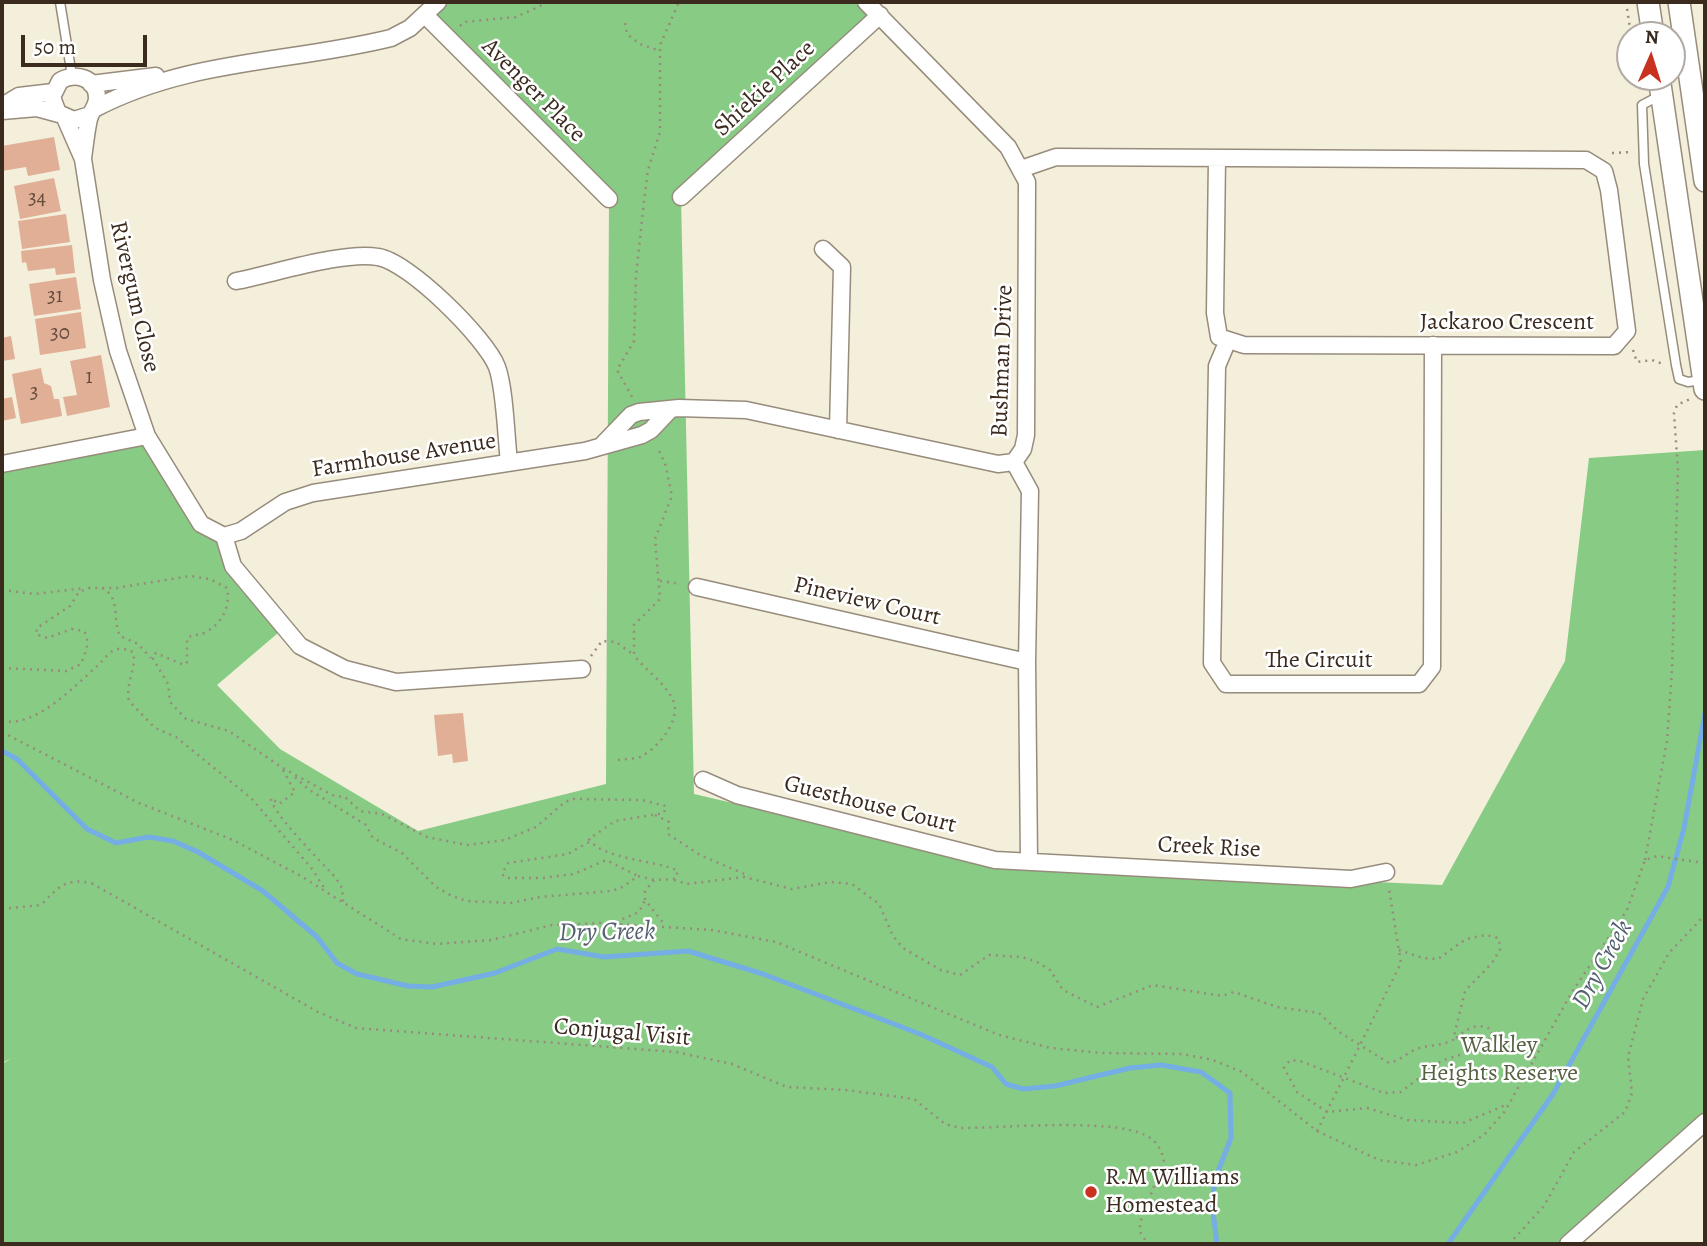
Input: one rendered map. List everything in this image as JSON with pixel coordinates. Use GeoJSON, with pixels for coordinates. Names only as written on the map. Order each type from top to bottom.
{"type":"FeatureCollection","features":[{"type":"Feature","properties":{"kind":"main road"},"geometry":{"type":"LineString","coordinates":[[1648,2],[1651,21]]}},
{"type":"Feature","properties":{"kind":"main road"},"geometry":{"type":"LineString","coordinates":[[1679,2],[1705,181]]}},
{"type":"Feature","properties":{"kind":"main road"},"geometry":{"type":"LineString","coordinates":[[1661,91],[1702,389]]}},
{"type":"Feature","properties":{"kind":"street"},"geometry":{"type":"LineString","coordinates":[[92,83],[131,77],[176,75],[380,40],[400,34],[439,2]]}},
{"type":"Feature","properties":{"kind":"street","name":"Bushman Drive"},"geometry":{"type":"LineString","coordinates":[[866,2],[1008,147],[1027,182],[1029,212],[1026,435],[1023,449],[1014,462],[1030,492],[1028,861]]}},
{"type":"Feature","properties":{"kind":"street","name":"Avenger Place"},"geometry":{"type":"LineString","coordinates":[[425,15],[609,199]]}},
{"type":"Feature","properties":{"kind":"street","name":"Shiekie Place"},"geometry":{"type":"LineString","coordinates":[[681,197],[880,15]]}},
{"type":"Feature","properties":{"kind":"street"},"geometry":{"type":"LineString","coordinates":[[2,111],[37,108],[74,120],[131,89],[176,75]]}},
{"type":"Feature","properties":{"kind":"street"},"geometry":{"type":"LineString","coordinates":[[62,116],[53,104],[53,92],[60,81],[72,76],[82,77],[92,83],[97,95],[92,112]]}},
{"type":"Feature","properties":{"kind":"street"},"geometry":{"type":"LineString","coordinates":[[2,106],[19,96],[53,92]]}},
{"type":"Feature","properties":{"kind":"street","name":"Rivergum Close"},"geometry":{"type":"LineString","coordinates":[[83,159],[92,112]]}},
{"type":"Feature","properties":{"kind":"street","name":"Rivergum Close"},"geometry":{"type":"LineString","coordinates":[[62,116],[83,159],[118,351],[148,436],[201,524],[224,536]]}},
{"type":"Feature","properties":{"kind":"street","name":"Jackaroo Crescent"},"geometry":{"type":"LineString","coordinates":[[1021,169],[1056,157],[1586,160],[1604,171],[1609,190],[1627,331],[1614,346],[1244,345],[1228,340]]}},
{"type":"Feature","properties":{"kind":"street"},"geometry":{"type":"LineString","coordinates":[[1217,158],[1215,313],[1219,337],[1228,340]]}},
{"type":"Feature","properties":{"kind":"street"},"geometry":{"type":"LineString","coordinates":[[823,249],[842,267],[838,430]]}},
{"type":"Feature","properties":{"kind":"street"},"geometry":{"type":"LineString","coordinates":[[236,281],[354,257],[379,257],[404,267],[481,338],[497,368],[509,462]]}},
{"type":"Feature","properties":{"kind":"street","name":"The Circuit"},"geometry":{"type":"LineString","coordinates":[[1228,340],[1217,366],[1212,663],[1226,684],[1419,684],[1432,667],[1433,345]]}},
{"type":"Feature","properties":{"kind":"street"},"geometry":{"type":"LineString","coordinates":[[601,446],[631,415],[639,412],[679,408],[746,410],[998,464],[1014,462]]}},
{"type":"Feature","properties":{"kind":"street"},"geometry":{"type":"LineString","coordinates":[[649,432],[669,411]]}},
{"type":"Feature","properties":{"kind":"street","name":"Farmhouse Avenue"},"geometry":{"type":"LineString","coordinates":[[224,536],[241,531],[285,502],[313,492],[601,446],[649,432]]}},
{"type":"Feature","properties":{"kind":"street"},"geometry":{"type":"LineString","coordinates":[[2,464],[148,436]]}},
{"type":"Feature","properties":{"kind":"street"},"geometry":{"type":"LineString","coordinates":[[224,536],[233,566],[300,646],[345,669],[396,682],[582,669]]}},
{"type":"Feature","properties":{"kind":"street","name":"Pineview Court"},"geometry":{"type":"LineString","coordinates":[[697,587],[1027,662]]}},
{"type":"Feature","properties":{"kind":"street","name":"Guesthouse Court"},"geometry":{"type":"LineString","coordinates":[[703,780],[737,795],[995,860],[1028,861]]}},
{"type":"Feature","properties":{"kind":"street","name":"Creek Rise"},"geometry":{"type":"LineString","coordinates":[[1028,861],[1351,878],[1386,872]]}},
{"type":"Feature","properties":{"kind":"street"},"geometry":{"type":"LineString","coordinates":[[1568,1244],[1705,1122]]}},
{"type":"Feature","properties":{"kind":"lane"},"geometry":{"type":"LineString","coordinates":[[60,2],[72,76]]}},
{"type":"Feature","properties":{"kind":"lane"},"geometry":{"type":"LineString","coordinates":[[1655,91],[1642,105],[1643,151],[1676,368],[1679,379],[1702,389]]}},
{"type":"Feature","properties":{"kind":"path"},"geometry":{"type":"LineString","coordinates":[[447,38],[464,22],[516,17],[549,2]]}},
{"type":"Feature","properties":{"kind":"path"},"geometry":{"type":"LineString","coordinates":[[639,412],[617,370],[634,341],[636,276],[644,201],[648,170],[660,132],[660,51],[679,2]]}},
{"type":"Feature","properties":{"kind":"path"},"geometry":{"type":"LineString","coordinates":[[1626,2],[1629,21]]}},
{"type":"Feature","properties":{"kind":"path"},"geometry":{"type":"LineString","coordinates":[[625,23],[627,34],[640,44],[660,51]]}},
{"type":"Feature","properties":{"kind":"path"},"geometry":{"type":"LineString","coordinates":[[1612,153],[1643,151]]}},
{"type":"Feature","properties":{"kind":"path"},"geometry":{"type":"LineString","coordinates":[[1627,331],[1637,362],[1652,360],[1676,368]]}},
{"type":"Feature","properties":{"kind":"path"},"geometry":{"type":"LineString","coordinates":[[2,732],[139,803],[233,840],[401,939],[436,944],[491,940],[552,925],[612,923],[712,930],[776,942],[999,1035],[1051,1048],[1101,1053],[1182,1054],[1213,1060],[1242,1072],[1317,1132],[1379,1160],[1416,1165],[1457,1152],[1484,1135],[1510,1104],[1572,992],[1627,909],[1645,860],[1667,741],[1672,670],[1678,471],[1674,413],[1677,405],[1702,389]]}},
{"type":"Feature","properties":{"kind":"path"},"geometry":{"type":"LineString","coordinates":[[634,655],[634,625],[660,599],[656,539],[672,496],[666,463],[649,432]]}},
{"type":"Feature","properties":{"kind":"path"},"geometry":{"type":"LineString","coordinates":[[2,590],[35,594],[99,587],[116,588],[190,576],[210,579],[226,589],[228,605],[216,625],[208,631],[187,638],[187,662],[184,665],[156,653],[153,654],[153,662]]}},
{"type":"Feature","properties":{"kind":"path"},"geometry":{"type":"LineString","coordinates":[[660,581],[697,587]]}},
{"type":"Feature","properties":{"kind":"path"},"geometry":{"type":"LineString","coordinates":[[99,587],[112,596],[120,636],[138,644],[149,654],[168,684],[170,702],[186,719],[229,730],[293,774],[334,796],[345,797],[359,811],[382,814],[427,837],[467,845],[483,845],[522,834],[574,799],[642,800],[666,806],[664,813],[615,821],[593,834],[589,842],[568,854],[508,863],[502,874],[506,878],[543,878],[583,872],[606,860],[638,876],[654,880],[679,876],[675,869],[640,863],[589,842]]}},
{"type":"Feature","properties":{"kind":"path"},"geometry":{"type":"LineString","coordinates":[[2,668],[65,671],[81,664],[88,637],[84,631],[72,629],[47,638],[36,634],[37,628],[70,606],[79,592],[89,588]]}},
{"type":"Feature","properties":{"kind":"path"},"geometry":{"type":"LineString","coordinates":[[582,669],[602,641],[616,642],[634,655],[646,671],[667,689],[675,704],[671,726],[656,745],[639,757],[618,760]]}},
{"type":"Feature","properties":{"kind":"path"},"geometry":{"type":"LineString","coordinates":[[2,721],[15,724],[29,718],[69,690],[113,650],[125,648],[133,652],[136,664],[129,684],[130,701],[155,728],[176,737],[232,786],[251,798],[313,870],[328,894]]}},
{"type":"Feature","properties":{"kind":"path"},"geometry":{"type":"LineString","coordinates":[[281,767],[295,792],[279,804],[271,798],[271,803],[279,817],[336,878],[342,888],[342,904]]}},
{"type":"Feature","properties":{"kind":"path"},"geometry":{"type":"LineString","coordinates":[[293,774],[308,789],[366,825],[373,838],[410,859],[436,887],[467,901],[511,903],[540,897],[611,891],[621,888],[638,876]]}},
{"type":"Feature","properties":{"kind":"path"},"geometry":{"type":"LineString","coordinates":[[652,814],[668,822],[668,834],[700,855],[753,879],[792,889],[831,881],[852,884],[879,904],[893,936],[903,948],[951,974],[966,972],[989,955],[1022,957],[1050,970],[1063,990],[1097,1007],[1153,985],[1222,996],[1234,992],[1277,1007],[1319,1013],[1359,1046],[1388,1063],[1427,1046],[1439,1048],[1469,1027],[1478,1026],[1492,1030],[1491,1037],[1481,1048],[1441,1061],[1401,1092],[1384,1093],[1300,1061],[1290,1060],[1286,1063],[1284,1068],[1297,1092],[1327,1112],[1367,1108],[1408,1120],[1463,1123],[1510,1104]]}},
{"type":"Feature","properties":{"kind":"path"},"geometry":{"type":"LineString","coordinates":[[1645,860],[1657,856],[1703,863]]}},
{"type":"Feature","properties":{"kind":"path"},"geometry":{"type":"LineString","coordinates":[[1317,1132],[1401,963],[1386,872]]}},
{"type":"Feature","properties":{"kind":"path"},"geometry":{"type":"LineString","coordinates":[[671,879],[687,884],[728,878],[753,879]]}},
{"type":"Feature","properties":{"kind":"path","name":"Conjugal Visit"},"geometry":{"type":"LineString","coordinates":[[2,909],[41,905],[60,884],[70,880],[93,884],[318,1012],[356,1028],[676,1052],[732,1064],[787,1087],[846,1090],[914,1099],[945,1124],[960,1128],[1088,1127],[1143,1133],[1154,1140],[1164,1160],[1140,1223],[1140,1232],[1148,1244]]}},
{"type":"Feature","properties":{"kind":"path"},"geometry":{"type":"LineString","coordinates":[[612,923],[639,912],[645,900],[645,891],[654,880]]}},
{"type":"Feature","properties":{"kind":"path"},"geometry":{"type":"LineString","coordinates":[[645,900],[666,925]]}},
{"type":"Feature","properties":{"kind":"path"},"geometry":{"type":"LineString","coordinates":[[1509,1244],[1544,1206],[1574,1152],[1625,1112],[1632,1093],[1628,1057],[1643,999],[1669,953],[1705,915]]}},
{"type":"Feature","properties":{"kind":"path"},"geometry":{"type":"LineString","coordinates":[[1399,950],[1423,958],[1438,959],[1466,939],[1486,935],[1498,938],[1501,948],[1497,956],[1465,991],[1453,1040]]}},
{"type":"Feature","properties":{"kind":"green space","name":"Walkley Heights Reserve"},"geometry":{"type":"Polygon","coordinates":[[[439,2],[866,2],[880,15],[681,197],[694,794],[999,865],[1442,885],[1565,661],[1589,458],[1705,450],[1705,1122],[1568,1244],[2,1244],[2,1064],[12,1058],[2,1063],[2,464],[147,436],[285,627],[217,685],[280,749],[418,831],[606,784],[609,199],[419,22],[439,2]]]}},
{"type":"Feature","properties":{"kind":"building"},"geometry":{"type":"Polygon","coordinates":[[[54,137],[60,170],[28,176],[26,167],[2,171],[2,146],[54,137]]]}},
{"type":"Feature","properties":{"kind":"building"},"geometry":{"type":"Polygon","coordinates":[[[54,178],[61,211],[20,219],[14,186],[54,178]]]}},
{"type":"Feature","properties":{"kind":"building"},"geometry":{"type":"Polygon","coordinates":[[[66,214],[70,242],[22,249],[18,221],[66,214]]]}},
{"type":"Feature","properties":{"kind":"building"},"geometry":{"type":"Polygon","coordinates":[[[72,245],[75,273],[56,275],[55,268],[28,271],[26,262],[22,263],[21,251],[72,245]]]}},
{"type":"Feature","properties":{"kind":"building"},"geometry":{"type":"Polygon","coordinates":[[[76,277],[81,309],[34,316],[29,284],[76,277]]]}},
{"type":"Feature","properties":{"kind":"building"},"geometry":{"type":"Polygon","coordinates":[[[81,312],[86,348],[40,355],[35,319],[81,312]]]}},
{"type":"Feature","properties":{"kind":"building"},"geometry":{"type":"Polygon","coordinates":[[[11,336],[15,359],[2,361],[2,338],[11,336]]]}},
{"type":"Feature","properties":{"kind":"building"},"geometry":{"type":"Polygon","coordinates":[[[101,355],[110,407],[67,416],[63,397],[77,395],[70,361],[101,355]]]}},
{"type":"Feature","properties":{"kind":"building"},"geometry":{"type":"Polygon","coordinates":[[[41,368],[44,383],[51,386],[54,399],[59,399],[62,416],[21,424],[12,374],[41,368]]]}},
{"type":"Feature","properties":{"kind":"building"},"geometry":{"type":"Polygon","coordinates":[[[12,397],[16,418],[2,421],[2,399],[12,397]]]}},
{"type":"Feature","properties":{"kind":"building"},"geometry":{"type":"Polygon","coordinates":[[[463,713],[468,761],[453,763],[452,754],[438,756],[434,715],[463,713]]]}},
{"type":"Feature","properties":{"kind":"waterway","name":"Dry Creek"},"geometry":{"type":"LineString","coordinates":[[1448,1244],[1553,1094],[1668,887],[1684,828],[1705,713]]}},
{"type":"Feature","properties":{"kind":"waterway","name":"Dry Creek"},"geometry":{"type":"LineString","coordinates":[[2,751],[17,759],[87,829],[116,843],[149,837],[173,841],[198,852],[263,891],[317,937],[337,963],[357,974],[408,986],[432,987],[495,973],[557,949],[604,957],[688,951],[763,974],[920,1034],[992,1067],[1006,1084],[1023,1089],[1055,1086],[1130,1068],[1161,1065],[1201,1072],[1230,1093],[1231,1138],[1215,1179],[1212,1204],[1217,1244]]}},
{"type":"Feature","properties":{"kind":"place","name":"R.M Williams Homestead"},"geometry":{"type":"Point","coordinates":[1091,1192]}}]}
